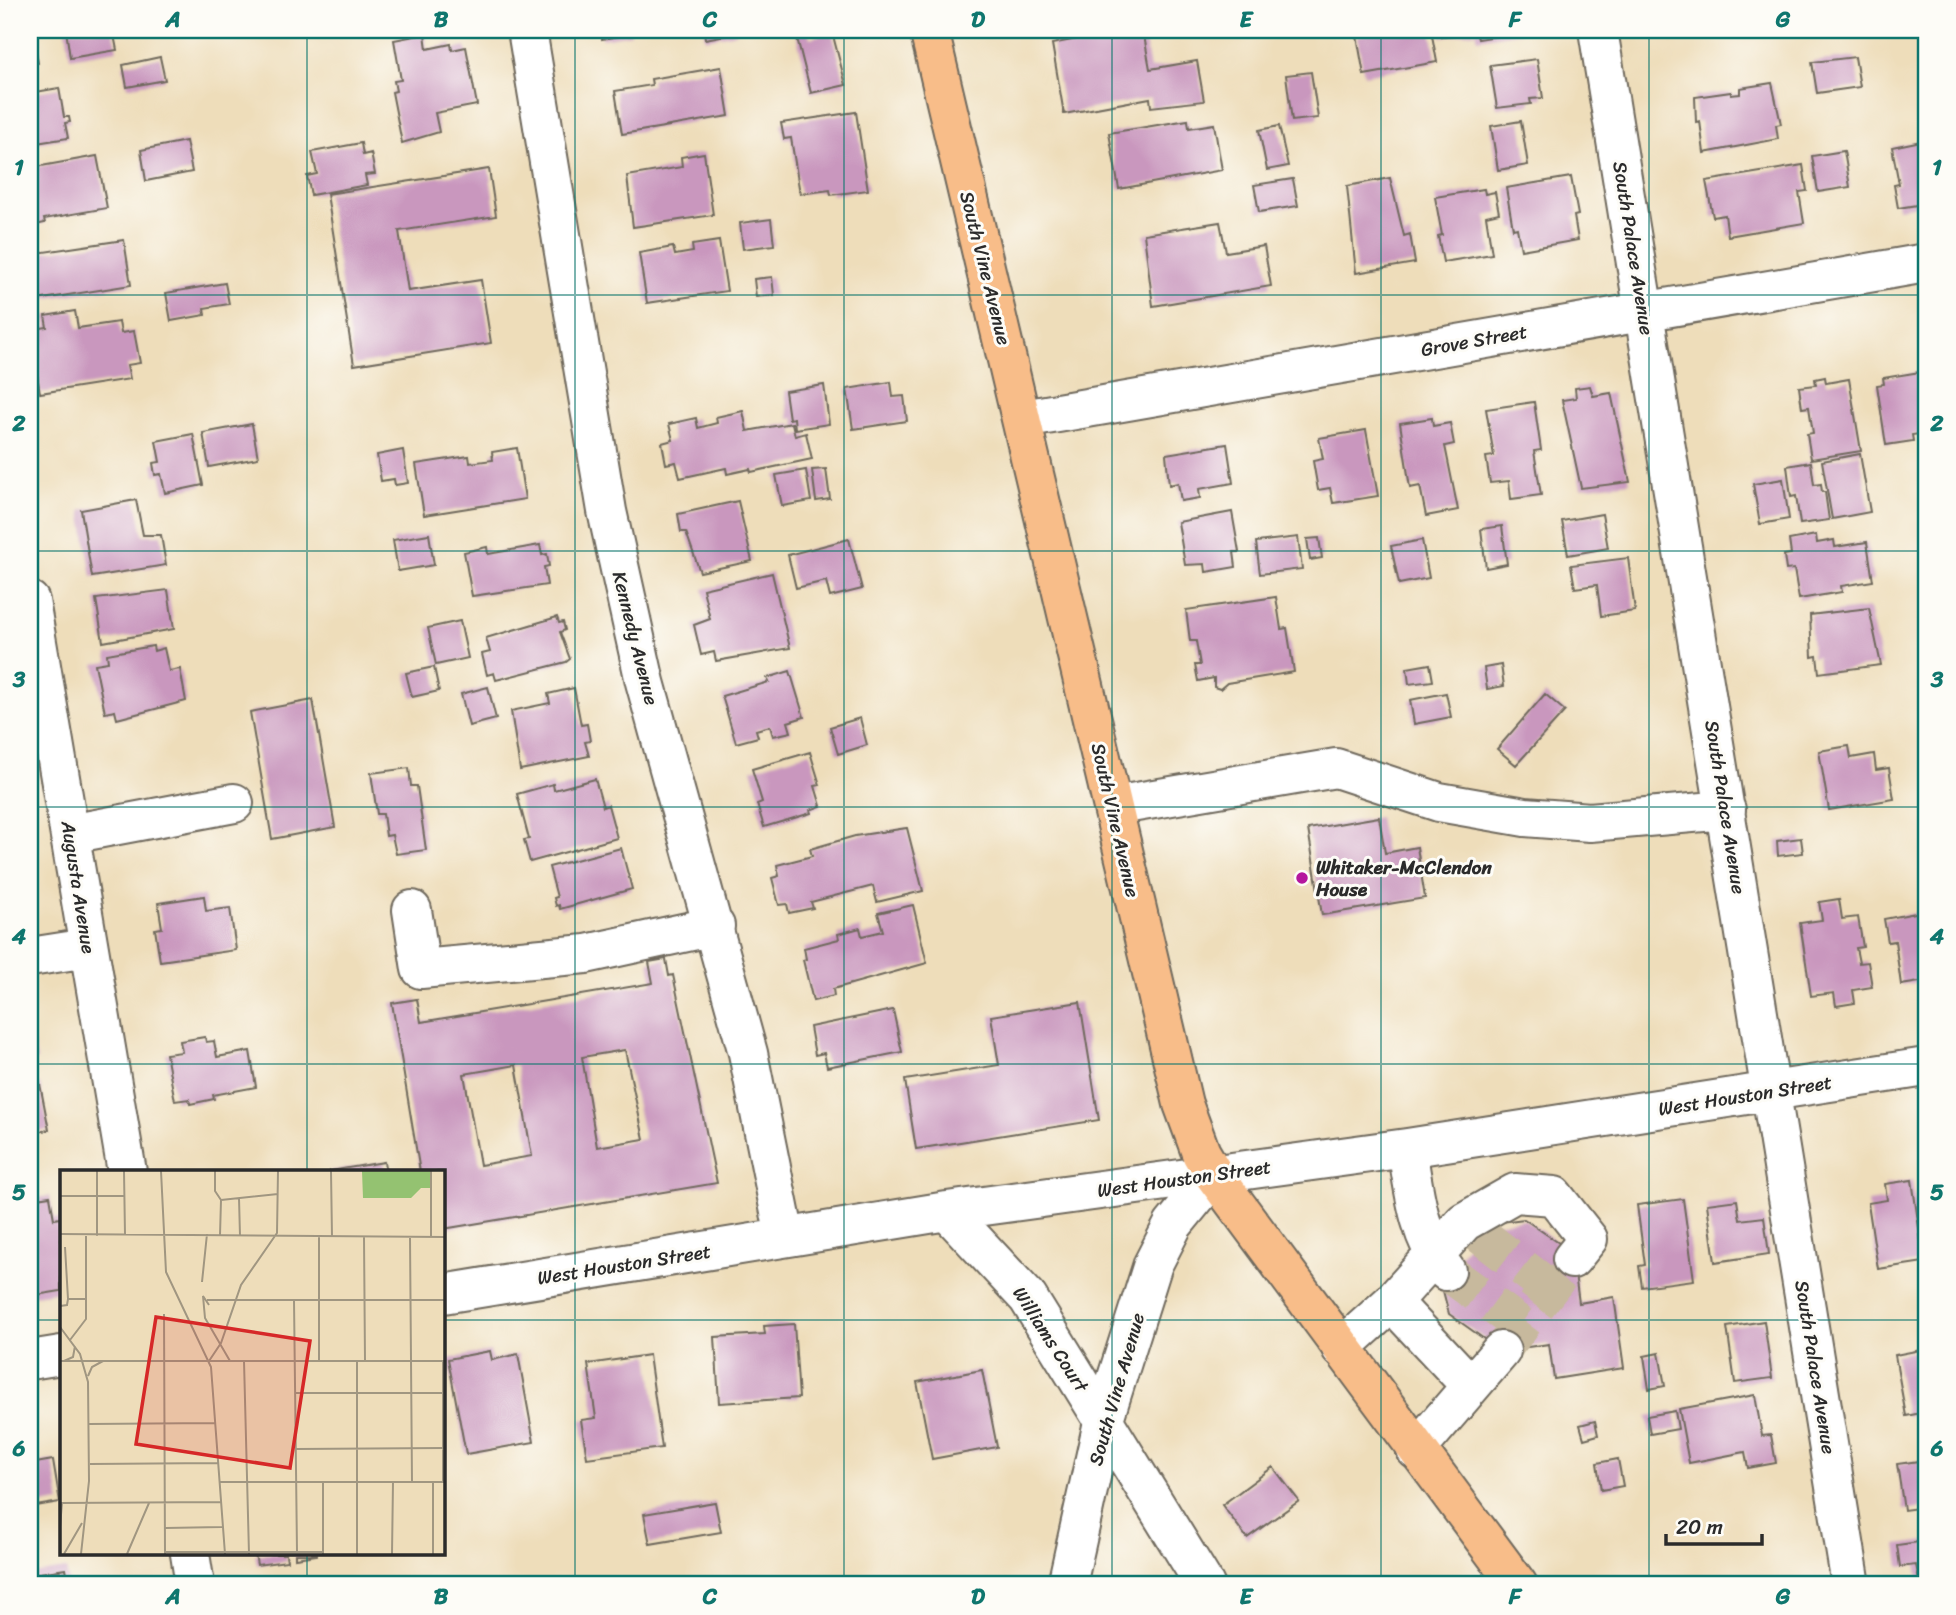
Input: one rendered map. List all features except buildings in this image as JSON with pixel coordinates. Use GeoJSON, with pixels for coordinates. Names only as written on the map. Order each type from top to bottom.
{"type":"FeatureCollection","features":[{"type":"Feature","properties":{"kind":"main road","name":"South Vine Avenue"},"geometry":{"type":"LineString","coordinates":[[929,30],[1183,1104],[1201,1153],[1214,1175]]}},
{"type":"Feature","properties":{"kind":"main road"},"geometry":{"type":"LineString","coordinates":[[1214,1175],[1518,1585]]}},
{"type":"Feature","properties":{"kind":"street","name":"Kennedy Avenue"},"geometry":{"type":"LineString","coordinates":[[527,30],[622,587],[645,682],[715,926],[748,1053],[785,1237]]}},
{"type":"Feature","properties":{"kind":"street","name":"South Palace Avenue"},"geometry":{"type":"LineString","coordinates":[[1598,30],[1851,1585]]}},
{"type":"Feature","properties":{"kind":"street","name":"Grove Street"},"geometry":{"type":"LineString","coordinates":[[1023,419],[1926,262]]}},
{"type":"Feature","properties":{"kind":"street","name":"Augusta Avenue"},"geometry":{"type":"LineString","coordinates":[[30,601],[127,1170]]}},
{"type":"Feature","properties":{"kind":"street"},"geometry":{"type":"LineString","coordinates":[[1113,806],[1336,768],[1439,802],[1525,817],[1591,822],[1726,810]]}},
{"type":"Feature","properties":{"kind":"street"},"geometry":{"type":"LineString","coordinates":[[70,834],[233,803]]}},
{"type":"Feature","properties":{"kind":"street"},"geometry":{"type":"LineString","coordinates":[[412,910],[421,969],[586,954],[715,926]]}},
{"type":"Feature","properties":{"kind":"street"},"geometry":{"type":"LineString","coordinates":[[30,957],[88,947]]}},
{"type":"Feature","properties":{"kind":"street","name":"West Houston Street"},"geometry":{"type":"LineString","coordinates":[[444,1294],[947,1211],[1407,1148],[1926,1066]]}},
{"type":"Feature","properties":{"kind":"street"},"geometry":{"type":"LineString","coordinates":[[1407,1148],[1416,1206],[1440,1263]]}},
{"type":"Feature","properties":{"kind":"street","name":"South Vine Avenue"},"geometry":{"type":"LineString","coordinates":[[1067,1585],[1103,1422],[1163,1240],[1186,1206],[1214,1175]]}},
{"type":"Feature","properties":{"kind":"street"},"geometry":{"type":"LineString","coordinates":[[1341,1348],[1392,1301],[1440,1263],[1471,1227],[1515,1193],[1554,1196],[1588,1239],[1572,1259]]}},
{"type":"Feature","properties":{"kind":"street","name":"Williams Court"},"geometry":{"type":"LineString","coordinates":[[947,1211],[1028,1298],[1205,1585]]}},
{"type":"Feature","properties":{"kind":"street"},"geometry":{"type":"LineString","coordinates":[[1392,1301],[1470,1385]]}},
{"type":"Feature","properties":{"kind":"street"},"geometry":{"type":"LineString","coordinates":[[1416,1450],[1501,1351]]}},
{"type":"Feature","properties":{"kind":"street"},"geometry":{"type":"LineString","coordinates":[[30,1360],[60,1355]]}},
{"type":"Feature","properties":{"kind":"street"},"geometry":{"type":"LineString","coordinates":[[190,1556],[195,1585]]}},
{"type":"Feature","properties":{"kind":"tunnel"},"geometry":{"type":"LineString","coordinates":[[1478,1233],[1549,1288]]}},
{"type":"Feature","properties":{"kind":"tunnel"},"geometry":{"type":"LineString","coordinates":[[1501,1351],[1572,1259]]}},
{"type":"Feature","properties":{"kind":"tunnel"},"geometry":{"type":"LineString","coordinates":[[1446,1271],[1520,1325]]}},
{"type":"Feature","properties":{"kind":"place","name":"Whitaker-McClendon House"},"geometry":{"type":"Point","coordinates":[1302,878]}}]}
